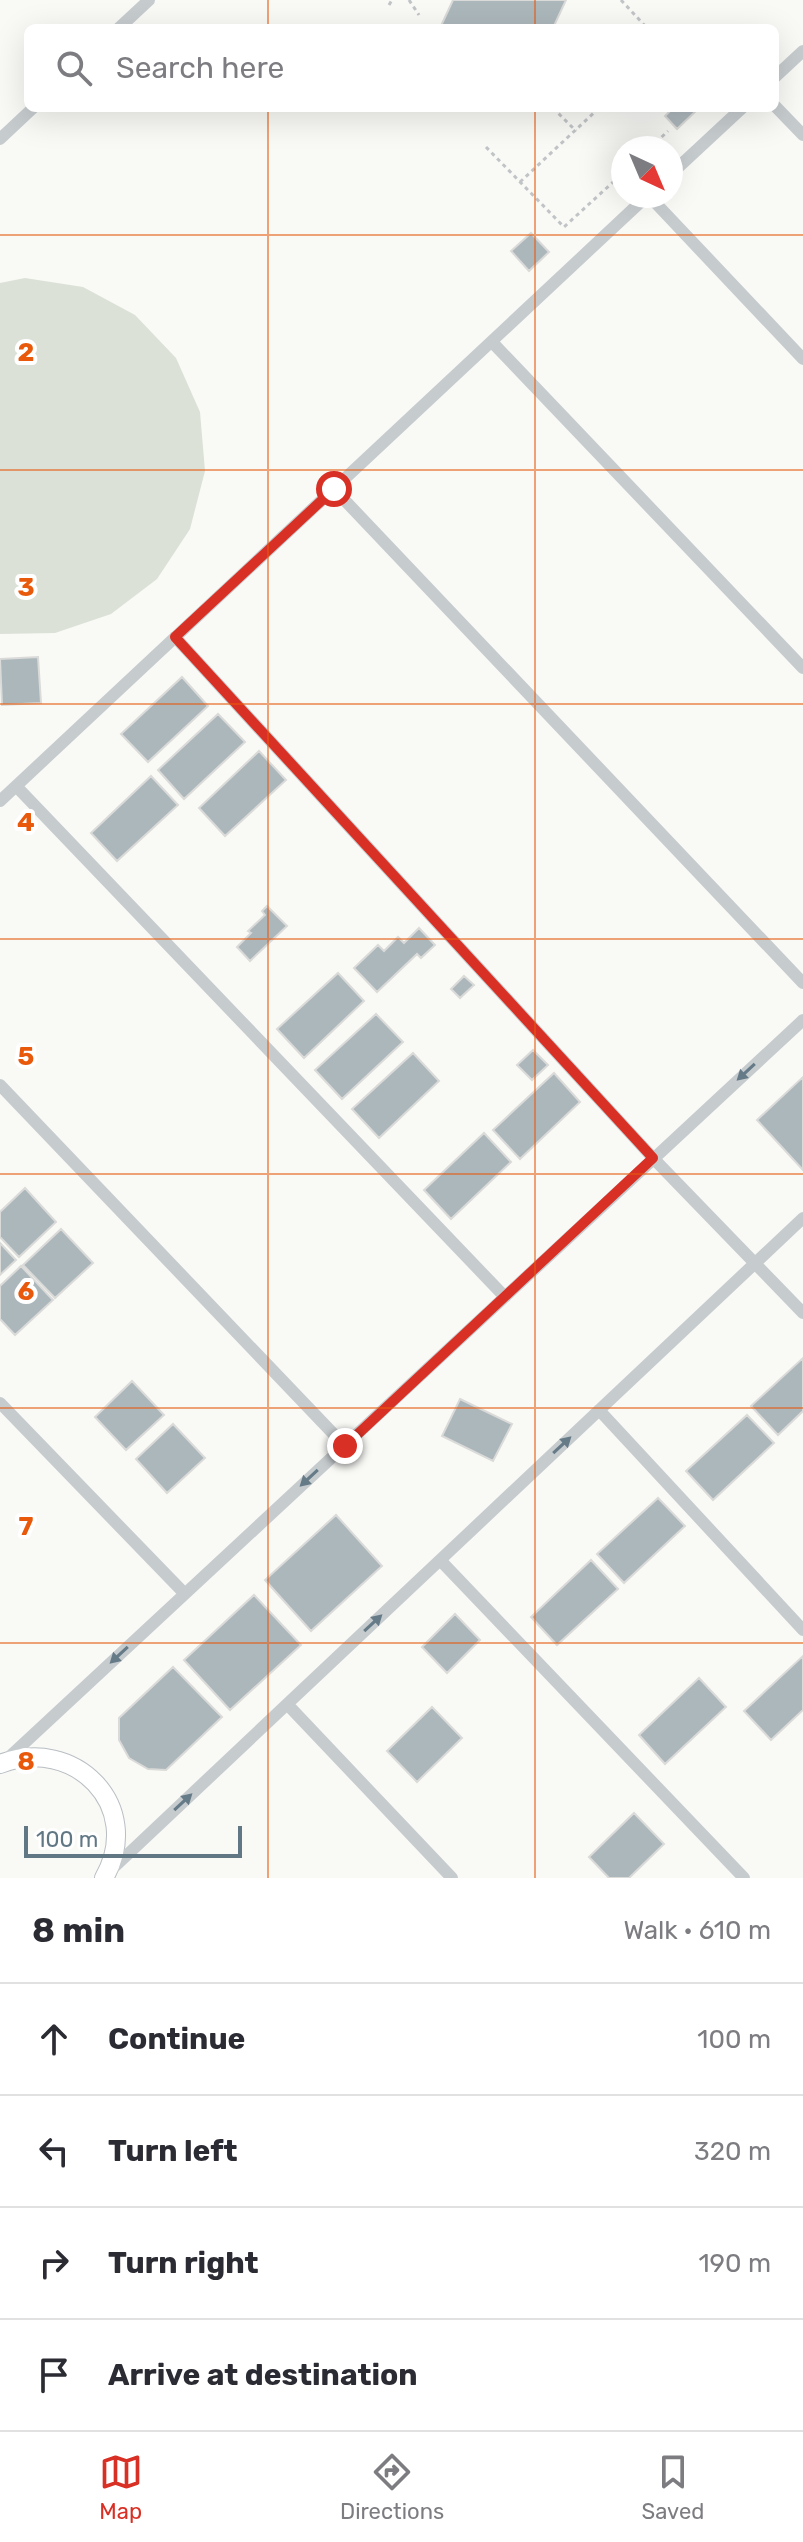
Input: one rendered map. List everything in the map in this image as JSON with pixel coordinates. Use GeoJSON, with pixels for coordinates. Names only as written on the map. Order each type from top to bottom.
{"type":"FeatureCollection","features":[{"type":"Feature","properties":{"kind":"street"},"geometry":{"type":"LineString","coordinates":[[123,24],[149,0]]}},
{"type":"Feature","properties":{"kind":"street"},"geometry":{"type":"LineString","coordinates":[[779,73],[803,51]]}},
{"type":"Feature","properties":{"kind":"street"},"geometry":{"type":"LineString","coordinates":[[779,110],[803,135]]}},
{"type":"Feature","properties":{"kind":"street"},"geometry":{"type":"LineString","coordinates":[[1,137],[29,112]]}},
{"type":"Feature","properties":{"kind":"street"},"geometry":{"type":"LineString","coordinates":[[683,163],[738,112]]}},
{"type":"Feature","properties":{"kind":"street"},"geometry":{"type":"LineString","coordinates":[[0,801],[635,208]]}},
{"type":"Feature","properties":{"kind":"street"},"geometry":{"type":"LineString","coordinates":[[659,208],[803,359]]}},
{"type":"Feature","properties":{"kind":"street"},"geometry":{"type":"LineString","coordinates":[[492,342],[803,668]]}},
{"type":"Feature","properties":{"kind":"street"},"geometry":{"type":"LineString","coordinates":[[334,489],[803,983]]}},
{"type":"Feature","properties":{"kind":"street"},"geometry":{"type":"LineString","coordinates":[[175,637],[653,1158],[803,1313]]}},
{"type":"Feature","properties":{"kind":"street"},"geometry":{"type":"LineString","coordinates":[[16,786],[505,1297]]}},
{"type":"Feature","properties":{"kind":"street"},"geometry":{"type":"LineString","coordinates":[[2,1764],[803,1020]]}},
{"type":"Feature","properties":{"kind":"street"},"geometry":{"type":"LineString","coordinates":[[0,1085],[345,1446]]}},
{"type":"Feature","properties":{"kind":"street"},"geometry":{"type":"LineString","coordinates":[[105,1876],[803,1218]]}},
{"type":"Feature","properties":{"kind":"street"},"geometry":{"type":"LineString","coordinates":[[0,1403],[185,1594]]}},
{"type":"Feature","properties":{"kind":"street"},"geometry":{"type":"LineString","coordinates":[[599,1410],[803,1630]]}},
{"type":"Feature","properties":{"kind":"street"},"geometry":{"type":"LineString","coordinates":[[440,1560],[744,1878]]}},
{"type":"Feature","properties":{"kind":"street"},"geometry":{"type":"LineString","coordinates":[[287,1704],[452,1878]]}},
{"type":"Feature","properties":{"kind":"street"},"geometry":{"type":"LineString","coordinates":[[2,1764],[27,1756],[52,1757],[75,1766],[95,1782],[109,1802],[115,1826],[115,1851],[105,1876]]}},
{"type":"Feature","properties":{"kind":"path"},"geometry":{"type":"LineString","coordinates":[[389,5],[392,0]]}},
{"type":"Feature","properties":{"kind":"path"},"geometry":{"type":"LineString","coordinates":[[409,0],[419,15]]}},
{"type":"Feature","properties":{"kind":"path"},"geometry":{"type":"LineString","coordinates":[[621,0],[643,24]]}},
{"type":"Feature","properties":{"kind":"path"},"geometry":{"type":"LineString","coordinates":[[557,112],[576,131]]}},
{"type":"Feature","properties":{"kind":"path"},"geometry":{"type":"LineString","coordinates":[[520,182],[595,112]]}},
{"type":"Feature","properties":{"kind":"path"},"geometry":{"type":"LineString","coordinates":[[663,136],[668,131]]}},
{"type":"Feature","properties":{"kind":"path"},"geometry":{"type":"LineString","coordinates":[[486,147],[564,227],[611,184]]}},
{"type":"Feature","properties":{"kind":"shaded area"},"geometry":{"type":"Polygon","coordinates":[[[25,278],[83,287],[135,315],[176,358],[200,412],[205,471],[190,529],[157,579],[111,614],[55,633],[0,634],[0,283],[25,278]]]}},
{"type":"Feature","properties":{"kind":"building"},"geometry":{"type":"Polygon","coordinates":[[[453,0],[566,0],[555,24],[442,24],[453,0]]]}},
{"type":"Feature","properties":{"kind":"building"},"geometry":{"type":"Polygon","coordinates":[[[669,112],[695,112],[677,129],[665,116],[669,112]]]}},
{"type":"Feature","properties":{"kind":"building"},"geometry":{"type":"Polygon","coordinates":[[[531,233],[549,252],[529,271],[511,251],[531,233]]]}},
{"type":"Feature","properties":{"kind":"building"},"geometry":{"type":"Polygon","coordinates":[[[38,657],[41,703],[2,705],[0,659],[38,657]]]}},
{"type":"Feature","properties":{"kind":"building"},"geometry":{"type":"Polygon","coordinates":[[[182,677],[208,706],[148,762],[121,734],[182,677]]]}},
{"type":"Feature","properties":{"kind":"building"},"geometry":{"type":"Polygon","coordinates":[[[218,714],[245,742],[184,799],[158,770],[218,714]]]}},
{"type":"Feature","properties":{"kind":"building"},"geometry":{"type":"Polygon","coordinates":[[[259,751],[286,780],[225,836],[199,808],[259,751]]]}},
{"type":"Feature","properties":{"kind":"building"},"geometry":{"type":"Polygon","coordinates":[[[151,776],[178,805],[117,861],[91,833],[151,776]]]}},
{"type":"Feature","properties":{"kind":"building"},"geometry":{"type":"Polygon","coordinates":[[[267,906],[287,926],[250,961],[237,947],[265,915],[262,911],[267,906]]]}},
{"type":"Feature","properties":{"kind":"building"},"geometry":{"type":"Polygon","coordinates":[[[419,928],[435,945],[421,958],[417,954],[377,992],[354,968],[378,945],[384,951],[398,937],[404,943],[419,928]]]}},
{"type":"Feature","properties":{"kind":"building"},"geometry":{"type":"Polygon","coordinates":[[[338,973],[364,1001],[304,1058],[277,1029],[338,973]]]}},
{"type":"Feature","properties":{"kind":"building"},"geometry":{"type":"Polygon","coordinates":[[[464,976],[474,985],[460,998],[451,989],[464,976]]]}},
{"type":"Feature","properties":{"kind":"building"},"geometry":{"type":"Polygon","coordinates":[[[376,1014],[403,1042],[342,1099],[315,1070],[376,1014]]]}},
{"type":"Feature","properties":{"kind":"building"},"geometry":{"type":"Polygon","coordinates":[[[533,1050],[548,1065],[532,1080],[517,1065],[533,1050]]]}},
{"type":"Feature","properties":{"kind":"building"},"geometry":{"type":"Polygon","coordinates":[[[413,1053],[439,1081],[379,1138],[352,1109],[413,1053]]]}},
{"type":"Feature","properties":{"kind":"building"},"geometry":{"type":"Polygon","coordinates":[[[554,1073],[580,1102],[520,1159],[493,1130],[554,1073]]]}},
{"type":"Feature","properties":{"kind":"building"},"geometry":{"type":"Polygon","coordinates":[[[803,1077],[803,1170],[757,1120],[803,1077]]]}},
{"type":"Feature","properties":{"kind":"building"},"geometry":{"type":"Polygon","coordinates":[[[484,1133],[511,1162],[451,1219],[424,1190],[484,1133]]]}},
{"type":"Feature","properties":{"kind":"building"},"geometry":{"type":"Polygon","coordinates":[[[25,1188],[56,1222],[19,1257],[0,1237],[0,1212],[25,1188]]]}},
{"type":"Feature","properties":{"kind":"building"},"geometry":{"type":"Polygon","coordinates":[[[61,1229],[93,1263],[55,1298],[23,1265],[61,1229]]]}},
{"type":"Feature","properties":{"kind":"building"},"geometry":{"type":"Polygon","coordinates":[[[0,1243],[16,1260],[0,1275],[0,1243]]]}},
{"type":"Feature","properties":{"kind":"building"},"geometry":{"type":"Polygon","coordinates":[[[21,1266],[53,1300],[15,1335],[0,1319],[0,1286],[21,1266]]]}},
{"type":"Feature","properties":{"kind":"building"},"geometry":{"type":"Polygon","coordinates":[[[803,1358],[803,1411],[778,1435],[751,1406],[803,1358]]]}},
{"type":"Feature","properties":{"kind":"building"},"geometry":{"type":"Polygon","coordinates":[[[132,1381],[164,1415],[126,1450],[95,1417],[132,1381]]]}},
{"type":"Feature","properties":{"kind":"building"},"geometry":{"type":"Polygon","coordinates":[[[460,1399],[512,1424],[493,1461],[442,1436],[460,1399]]]}},
{"type":"Feature","properties":{"kind":"building"},"geometry":{"type":"Polygon","coordinates":[[[747,1415],[774,1443],[713,1500],[686,1471],[747,1415]]]}},
{"type":"Feature","properties":{"kind":"building"},"geometry":{"type":"Polygon","coordinates":[[[173,1424],[205,1458],[167,1493],[136,1459],[173,1424]]]}},
{"type":"Feature","properties":{"kind":"building"},"geometry":{"type":"Polygon","coordinates":[[[658,1498],[685,1526],[624,1583],[597,1554],[658,1498]]]}},
{"type":"Feature","properties":{"kind":"building"},"geometry":{"type":"Polygon","coordinates":[[[336,1515],[382,1566],[311,1631],[265,1580],[336,1515]]]}},
{"type":"Feature","properties":{"kind":"building"},"geometry":{"type":"Polygon","coordinates":[[[591,1560],[618,1589],[557,1645],[531,1617],[591,1560]]]}},
{"type":"Feature","properties":{"kind":"building"},"geometry":{"type":"Polygon","coordinates":[[[254,1595],[301,1645],[230,1710],[184,1660],[254,1595]]]}},
{"type":"Feature","properties":{"kind":"building"},"geometry":{"type":"Polygon","coordinates":[[[455,1614],[480,1640],[447,1673],[422,1647],[455,1614]]]}},
{"type":"Feature","properties":{"kind":"building"},"geometry":{"type":"Polygon","coordinates":[[[803,1656],[803,1710],[771,1740],[744,1711],[803,1656]]]}},
{"type":"Feature","properties":{"kind":"building"},"geometry":{"type":"Polygon","coordinates":[[[173,1667],[222,1717],[166,1770],[148,1769],[129,1758],[119,1740],[119,1718],[173,1667]]]}},
{"type":"Feature","properties":{"kind":"building"},"geometry":{"type":"Polygon","coordinates":[[[699,1678],[726,1707],[665,1764],[639,1735],[699,1678]]]}},
{"type":"Feature","properties":{"kind":"building"},"geometry":{"type":"Polygon","coordinates":[[[432,1707],[462,1738],[417,1782],[387,1751],[432,1707]]]}},
{"type":"Feature","properties":{"kind":"building"},"geometry":{"type":"Polygon","coordinates":[[[634,1813],[664,1844],[629,1878],[609,1878],[589,1857],[634,1813]]]}},
{"type":"Feature","properties":{"kind":"route"},"geometry":{"type":"LineString","coordinates":[[334,489],[175,637],[653,1158],[345,1446]]}}]}
